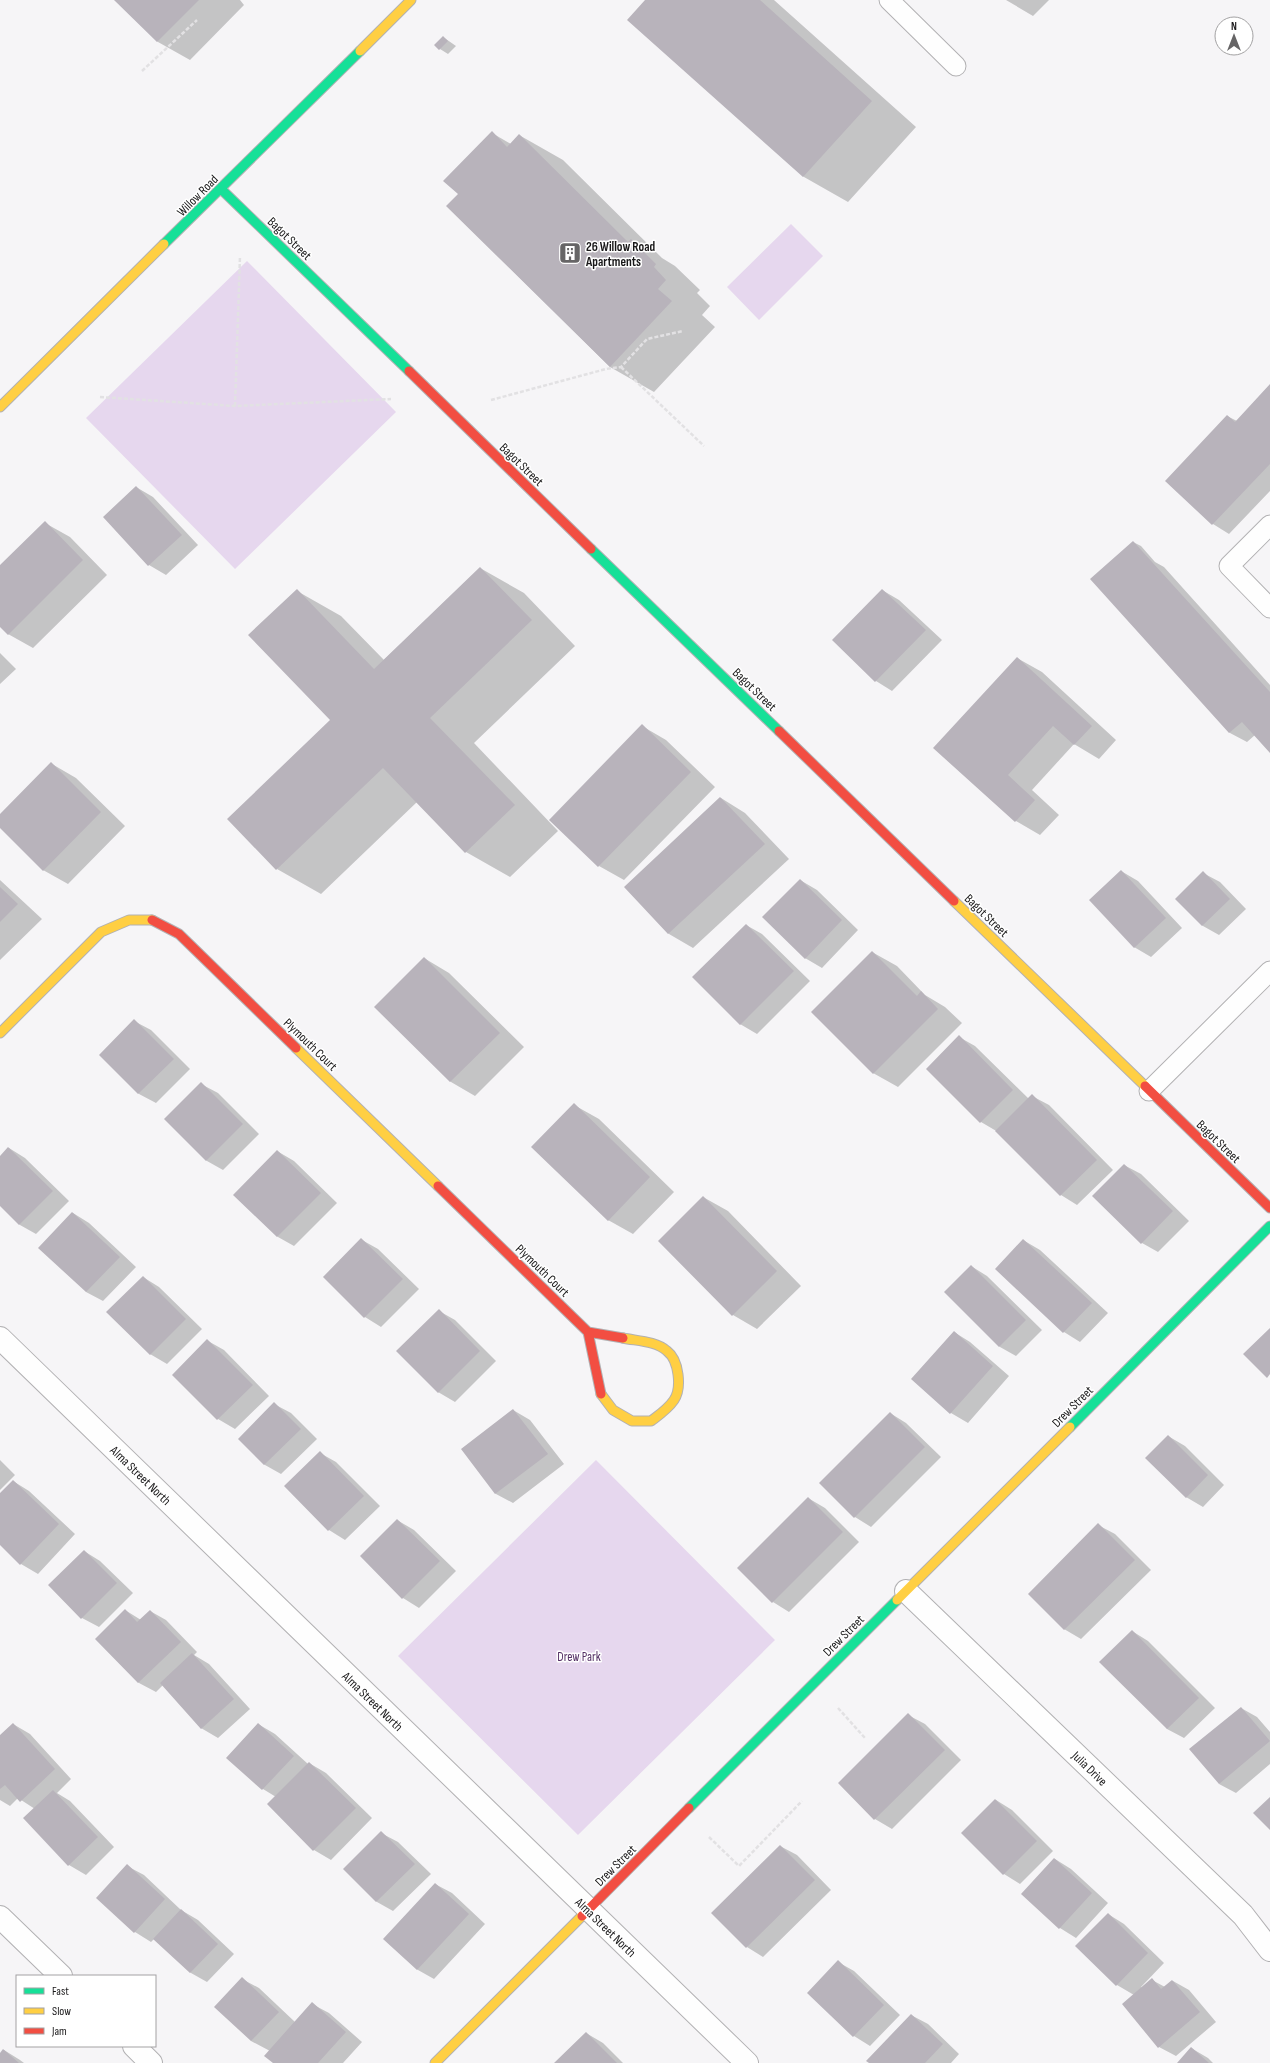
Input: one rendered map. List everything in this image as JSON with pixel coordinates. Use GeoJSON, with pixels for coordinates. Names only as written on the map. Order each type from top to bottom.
{"type":"FeatureCollection","features":[{"type":"Feature","properties":{"kind":"street","name":"Willow Road"},"geometry":{"type":"LineString","coordinates":[[0,407],[411,0]]}},
{"type":"Feature","properties":{"kind":"street","name":"Bagot Street"},"geometry":{"type":"LineString","coordinates":[[221,189],[1270,1208]]}},
{"type":"Feature","properties":{"kind":"street","name":"Plymouth Court"},"geometry":{"type":"LineString","coordinates":[[0,1033],[101,932],[128,920],[155,920],[179,934],[588,1332]]}},
{"type":"Feature","properties":{"kind":"street","name":"Drew Street"},"geometry":{"type":"LineString","coordinates":[[435,2063],[1270,1226]]}},
{"type":"Feature","properties":{"kind":"street"},"geometry":{"type":"LineString","coordinates":[[588,1332],[651,1343],[668,1351],[677,1367],[676,1398],[664,1411],[651,1421],[632,1421],[613,1410],[602,1397],[588,1332]]}},
{"type":"Feature","properties":{"kind":"street","name":"Alma Street North"},"geometry":{"type":"LineString","coordinates":[[0,1338],[747,2063]]}},
{"type":"Feature","properties":{"kind":"street","name":"Julia Drive"},"geometry":{"type":"LineString","coordinates":[[906,1591],[1243,1915],[1270,1950]]}},
{"type":"Feature","properties":{"kind":"street"},"geometry":{"type":"LineString","coordinates":[[0,1917],[60,1975]]}},
{"type":"Feature","properties":{"kind":"street"},"geometry":{"type":"LineString","coordinates":[[135,2047],[151,2063]]}},
{"type":"Feature","properties":{"kind":"lane"},"geometry":{"type":"LineString","coordinates":[[889,0],[956,66]]}},
{"type":"Feature","properties":{"kind":"lane"},"geometry":{"type":"LineString","coordinates":[[1270,525],[1228,566],[1270,608]]}},
{"type":"Feature","properties":{"kind":"lane"},"geometry":{"type":"LineString","coordinates":[[1149,1091],[1270,971]]}},
{"type":"Feature","properties":{"kind":"path"},"geometry":{"type":"LineString","coordinates":[[142,71],[197,20]]}},
{"type":"Feature","properties":{"kind":"path"},"geometry":{"type":"LineString","coordinates":[[236,406],[240,256]]}},
{"type":"Feature","properties":{"kind":"path"},"geometry":{"type":"LineString","coordinates":[[491,400],[606,369],[621,367],[647,339],[683,331]]}},
{"type":"Feature","properties":{"kind":"path"},"geometry":{"type":"LineString","coordinates":[[621,367],[704,446]]}},
{"type":"Feature","properties":{"kind":"path"},"geometry":{"type":"LineString","coordinates":[[100,397],[236,406],[391,399]]}},
{"type":"Feature","properties":{"kind":"path"},"geometry":{"type":"LineString","coordinates":[[838,1708],[865,1738]]}},
{"type":"Feature","properties":{"kind":"path"},"geometry":{"type":"LineString","coordinates":[[709,1837],[739,1866],[802,1801]]}},
{"type":"Feature","properties":{"kind":"green space"},"geometry":{"type":"Polygon","coordinates":[[[791,224],[823,256],[759,320],[727,287],[791,224]]]}},
{"type":"Feature","properties":{"kind":"green space"},"geometry":{"type":"Polygon","coordinates":[[[247,261],[396,412],[235,569],[86,418],[247,261]]]}},
{"type":"Feature","properties":{"kind":"green space","name":"Drew Park"},"geometry":{"type":"Polygon","coordinates":[[[596,1460],[775,1640],[578,1835],[398,1656],[596,1460]]]}},
{"type":"Feature","properties":{"kind":"building"},"geometry":{"type":"Polygon","coordinates":[[[114,0],[199,0],[157,42],[114,0]]]}},
{"type":"Feature","properties":{"kind":"building"},"geometry":{"type":"Polygon","coordinates":[[[645,0],[760,0],[872,101],[803,177],[627,20],[645,0]]]}},
{"type":"Feature","properties":{"kind":"building"},"geometry":{"type":"Polygon","coordinates":[[[443,36],[448,41],[439,50],[434,45],[443,36]]]}},
{"type":"Feature","properties":{"kind":"building","name":"26 Willow Road Apartments"},"geometry":{"type":"Polygon","coordinates":[[[492,131],[507,147],[519,134],[628,242],[631,239],[656,264],[654,267],[666,280],[658,289],[672,301],[610,367],[446,206],[458,194],[443,181],[492,131]]]}},
{"type":"Feature","properties":{"kind":"building"},"geometry":{"type":"Polygon","coordinates":[[[1270,384],[1270,464],[1212,525],[1165,481],[1227,415],[1235,422],[1270,384]]]}},
{"type":"Feature","properties":{"kind":"building"},"geometry":{"type":"Polygon","coordinates":[[[136,486],[182,535],[148,566],[103,517],[136,486]]]}},
{"type":"Feature","properties":{"kind":"building"},"geometry":{"type":"Polygon","coordinates":[[[45,521],[83,560],[8,635],[0,627],[0,565],[45,521]]]}},
{"type":"Feature","properties":{"kind":"building"},"geometry":{"type":"Polygon","coordinates":[[[1133,541],[1270,692],[1270,753],[1242,722],[1229,733],[1090,579],[1133,541]]]}},
{"type":"Feature","properties":{"kind":"building"},"geometry":{"type":"Polygon","coordinates":[[[480,567],[532,620],[430,718],[515,805],[465,853],[383,768],[276,870],[227,819],[330,720],[248,635],[297,589],[374,669],[480,567]]]}},
{"type":"Feature","properties":{"kind":"building"},"geometry":{"type":"Polygon","coordinates":[[[882,589],[926,630],[875,682],[832,640],[882,589]]]}},
{"type":"Feature","properties":{"kind":"building"},"geometry":{"type":"Polygon","coordinates":[[[1017,657],[1092,726],[1074,745],[1053,726],[1008,775],[1035,800],[1015,822],[933,748],[1017,657]]]}},
{"type":"Feature","properties":{"kind":"building"},"geometry":{"type":"Polygon","coordinates":[[[642,724],[691,772],[598,867],[549,820],[642,724]]]}},
{"type":"Feature","properties":{"kind":"building"},"geometry":{"type":"Polygon","coordinates":[[[51,762],[101,812],[43,871],[0,828],[0,814],[51,762]]]}},
{"type":"Feature","properties":{"kind":"building"},"geometry":{"type":"Polygon","coordinates":[[[720,797],[765,844],[668,934],[624,887],[720,797]]]}},
{"type":"Feature","properties":{"kind":"building"},"geometry":{"type":"Polygon","coordinates":[[[1121,870],[1166,918],[1134,948],[1089,900],[1121,870]]]}},
{"type":"Feature","properties":{"kind":"building"},"geometry":{"type":"Polygon","coordinates":[[[1203,871],[1230,899],[1202,926],[1175,899],[1203,871]]]}},
{"type":"Feature","properties":{"kind":"building"},"geometry":{"type":"Polygon","coordinates":[[[800,879],[842,920],[805,959],[762,917],[800,879]]]}},
{"type":"Feature","properties":{"kind":"building"},"geometry":{"type":"Polygon","coordinates":[[[0,887],[18,904],[0,922],[0,887]]]}},
{"type":"Feature","properties":{"kind":"building"},"geometry":{"type":"Polygon","coordinates":[[[746,924],[794,971],[740,1025],[692,977],[746,924]]]}},
{"type":"Feature","properties":{"kind":"building"},"geometry":{"type":"Polygon","coordinates":[[[872,951],[917,996],[921,991],[938,1009],[873,1074],[811,1012],[872,951]]]}},
{"type":"Feature","properties":{"kind":"building"},"geometry":{"type":"Polygon","coordinates":[[[424,957],[500,1033],[450,1082],[374,1007],[424,957]]]}},
{"type":"Feature","properties":{"kind":"building"},"geometry":{"type":"Polygon","coordinates":[[[134,1019],[174,1059],[138,1094],[99,1055],[134,1019]]]}},
{"type":"Feature","properties":{"kind":"building"},"geometry":{"type":"Polygon","coordinates":[[[959,1035],[1013,1090],[980,1123],[926,1069],[959,1035]]]}},
{"type":"Feature","properties":{"kind":"building"},"geometry":{"type":"Polygon","coordinates":[[[201,1082],[243,1124],[206,1161],[164,1119],[201,1082]]]}},
{"type":"Feature","properties":{"kind":"building"},"geometry":{"type":"Polygon","coordinates":[[[1032,1094],[1097,1160],[1060,1196],[995,1131],[1032,1094]]]}},
{"type":"Feature","properties":{"kind":"building"},"geometry":{"type":"Polygon","coordinates":[[[574,1103],[650,1177],[608,1221],[531,1147],[574,1103]]]}},
{"type":"Feature","properties":{"kind":"building"},"geometry":{"type":"Polygon","coordinates":[[[8,1147],[53,1191],[19,1225],[0,1206],[0,1156],[8,1147]]]}},
{"type":"Feature","properties":{"kind":"building"},"geometry":{"type":"Polygon","coordinates":[[[277,1150],[321,1193],[277,1237],[233,1195],[277,1150]]]}},
{"type":"Feature","properties":{"kind":"building"},"geometry":{"type":"Polygon","coordinates":[[[1124,1164],[1173,1211],[1141,1244],[1092,1196],[1124,1164]]]}},
{"type":"Feature","properties":{"kind":"building"},"geometry":{"type":"Polygon","coordinates":[[[703,1196],[777,1271],[732,1316],[658,1241],[703,1196]]]}},
{"type":"Feature","properties":{"kind":"building"},"geometry":{"type":"Polygon","coordinates":[[[72,1212],[120,1257],[86,1292],[38,1248],[72,1212]]]}},
{"type":"Feature","properties":{"kind":"building"},"geometry":{"type":"Polygon","coordinates":[[[361,1238],[403,1279],[364,1318],[323,1277],[361,1238]]]}},
{"type":"Feature","properties":{"kind":"building"},"geometry":{"type":"Polygon","coordinates":[[[1023,1239],[1092,1303],[1063,1333],[995,1269],[1023,1239]]]}},
{"type":"Feature","properties":{"kind":"building"},"geometry":{"type":"Polygon","coordinates":[[[971,1265],[1026,1320],[999,1347],[944,1292],[971,1265]]]}},
{"type":"Feature","properties":{"kind":"building"},"geometry":{"type":"Polygon","coordinates":[[[143,1276],[186,1319],[150,1355],[106,1312],[143,1276]]]}},
{"type":"Feature","properties":{"kind":"building"},"geometry":{"type":"Polygon","coordinates":[[[439,1309],[480,1351],[438,1393],[396,1351],[439,1309]]]}},
{"type":"Feature","properties":{"kind":"building"},"geometry":{"type":"Polygon","coordinates":[[[1270,1328],[1270,1374],[1267,1378],[1243,1354],[1270,1328]]]}},
{"type":"Feature","properties":{"kind":"building"},"geometry":{"type":"Polygon","coordinates":[[[954,1331],[993,1366],[950,1414],[911,1379],[954,1331]]]}},
{"type":"Feature","properties":{"kind":"building"},"geometry":{"type":"Polygon","coordinates":[[[207,1339],[253,1385],[217,1420],[172,1375],[207,1339]]]}},
{"type":"Feature","properties":{"kind":"building"},"geometry":{"type":"Polygon","coordinates":[[[274,1402],[301,1429],[264,1465],[238,1439],[274,1402]]]}},
{"type":"Feature","properties":{"kind":"building"},"geometry":{"type":"Polygon","coordinates":[[[513,1409],[548,1454],[495,1494],[461,1449],[513,1409]]]}},
{"type":"Feature","properties":{"kind":"building"},"geometry":{"type":"Polygon","coordinates":[[[890,1412],[925,1447],[854,1518],[819,1483],[890,1412]]]}},
{"type":"Feature","properties":{"kind":"building"},"geometry":{"type":"Polygon","coordinates":[[[1168,1435],[1208,1475],[1186,1498],[1145,1458],[1168,1435]]]}},
{"type":"Feature","properties":{"kind":"building"},"geometry":{"type":"Polygon","coordinates":[[[320,1451],[364,1496],[328,1531],[284,1486],[320,1451]]]}},
{"type":"Feature","properties":{"kind":"building"},"geometry":{"type":"Polygon","coordinates":[[[13,1480],[59,1524],[20,1565],[0,1545],[0,1493],[13,1480]]]}},
{"type":"Feature","properties":{"kind":"building"},"geometry":{"type":"Polygon","coordinates":[[[808,1497],[843,1532],[772,1603],[737,1568],[808,1497]]]}},
{"type":"Feature","properties":{"kind":"building"},"geometry":{"type":"Polygon","coordinates":[[[397,1519],[440,1561],[402,1599],[360,1556],[397,1519]]]}},
{"type":"Feature","properties":{"kind":"building"},"geometry":{"type":"Polygon","coordinates":[[[1098,1523],[1135,1560],[1064,1630],[1028,1594],[1098,1523]]]}},
{"type":"Feature","properties":{"kind":"building"},"geometry":{"type":"Polygon","coordinates":[[[84,1550],[117,1583],[81,1619],[48,1585],[84,1550]]]}},
{"type":"Feature","properties":{"kind":"building"},"geometry":{"type":"Polygon","coordinates":[[[125,1609],[137,1622],[150,1610],[181,1642],[138,1683],[95,1639],[125,1609]]]}},
{"type":"Feature","properties":{"kind":"building"},"geometry":{"type":"Polygon","coordinates":[[[1132,1630],[1199,1698],[1167,1729],[1099,1662],[1132,1630]]]}},
{"type":"Feature","properties":{"kind":"building"},"geometry":{"type":"Polygon","coordinates":[[[192,1653],[234,1699],[201,1729],[160,1683],[192,1653]]]}},
{"type":"Feature","properties":{"kind":"building"},"geometry":{"type":"Polygon","coordinates":[[[1241,1707],[1270,1741],[1219,1784],[1189,1749],[1241,1707]]]}},
{"type":"Feature","properties":{"kind":"building"},"geometry":{"type":"Polygon","coordinates":[[[908,1713],[945,1750],[874,1820],[838,1783],[908,1713]]]}},
{"type":"Feature","properties":{"kind":"building"},"geometry":{"type":"Polygon","coordinates":[[[13,1723],[55,1769],[20,1802],[5,1785],[0,1789],[0,1735],[13,1723]]]}},
{"type":"Feature","properties":{"kind":"building"},"geometry":{"type":"Polygon","coordinates":[[[258,1723],[294,1756],[262,1790],[226,1758],[258,1723]]]}},
{"type":"Feature","properties":{"kind":"building"},"geometry":{"type":"Polygon","coordinates":[[[309,1762],[356,1808],[313,1851],[267,1804],[309,1762]]]}},
{"type":"Feature","properties":{"kind":"building"},"geometry":{"type":"Polygon","coordinates":[[[53,1790],[98,1837],[68,1866],[23,1818],[53,1790]]]}},
{"type":"Feature","properties":{"kind":"building"},"geometry":{"type":"Polygon","coordinates":[[[1270,1797],[1270,1830],[1253,1813],[1270,1797]]]}},
{"type":"Feature","properties":{"kind":"building"},"geometry":{"type":"Polygon","coordinates":[[[995,1799],[1037,1841],[1003,1875],[961,1833],[995,1799]]]}},
{"type":"Feature","properties":{"kind":"building"},"geometry":{"type":"Polygon","coordinates":[[[381,1831],[415,1864],[376,1902],[343,1869],[381,1831]]]}},
{"type":"Feature","properties":{"kind":"building"},"geometry":{"type":"Polygon","coordinates":[[[780,1845],[815,1880],[746,1948],[711,1913],[780,1845]]]}},
{"type":"Feature","properties":{"kind":"building"},"geometry":{"type":"Polygon","coordinates":[[[1054,1858],[1092,1893],[1059,1929],[1021,1894],[1054,1858]]]}},
{"type":"Feature","properties":{"kind":"building"},"geometry":{"type":"Polygon","coordinates":[[[127,1864],[165,1899],[134,1933],[96,1898],[127,1864]]]}},
{"type":"Feature","properties":{"kind":"building"},"geometry":{"type":"Polygon","coordinates":[[[435,1883],[469,1914],[417,1970],[383,1939],[435,1883]]]}},
{"type":"Feature","properties":{"kind":"building"},"geometry":{"type":"Polygon","coordinates":[[[181,1909],[218,1944],[190,1973],[153,1939],[181,1909]]]}},
{"type":"Feature","properties":{"kind":"building"},"geometry":{"type":"Polygon","coordinates":[[[1108,1913],[1148,1953],[1116,1986],[1075,1946],[1108,1913]]]}},
{"type":"Feature","properties":{"kind":"building"},"geometry":{"type":"Polygon","coordinates":[[[838,1960],[884,2005],[853,2037],[807,1993],[838,1960]]]}},
{"type":"Feature","properties":{"kind":"building"},"geometry":{"type":"Polygon","coordinates":[[[242,1977],[279,2012],[251,2041],[214,2007],[242,1977]]]}},
{"type":"Feature","properties":{"kind":"building"},"geometry":{"type":"Polygon","coordinates":[[[1152,1978],[1161,1989],[1172,1980],[1200,2012],[1158,2048],[1122,2004],[1152,1978]]]}},
{"type":"Feature","properties":{"kind":"building"},"geometry":{"type":"Polygon","coordinates":[[[312,2002],[346,2032],[318,2063],[273,2063],[264,2056],[312,2002]]]}},
{"type":"Feature","properties":{"kind":"building"},"geometry":{"type":"Polygon","coordinates":[[[911,2014],[943,2044],[925,2063],[869,2063],[866,2061],[911,2014]]]}},
{"type":"Feature","properties":{"kind":"building"},"geometry":{"type":"Polygon","coordinates":[[[586,2032],[617,2063],[554,2063],[586,2032]]]}},
{"type":"Feature","properties":{"kind":"building"},"geometry":{"type":"Polygon","coordinates":[[[1191,2047],[1209,2063],[1177,2063],[1191,2047]]]}},
{"type":"Feature","properties":{"kind":"building"},"geometry":{"type":"Polygon","coordinates":[[[3,2049],[19,2063],[0,2063],[0,2053],[3,2049]]]}},
{"type":"Feature","properties":{"kind":"traffic: fast"},"geometry":{"type":"LineString","coordinates":[[164,244],[360,51]]}},
{"type":"Feature","properties":{"kind":"traffic: fast"},"geometry":{"type":"LineString","coordinates":[[221,189],[409,371]]}},
{"type":"Feature","properties":{"kind":"traffic: fast"},"geometry":{"type":"LineString","coordinates":[[591,549],[779,731]]}},
{"type":"Feature","properties":{"kind":"traffic: fast"},"geometry":{"type":"LineString","coordinates":[[1070,1427],[1270,1226]]}},
{"type":"Feature","properties":{"kind":"traffic: fast"},"geometry":{"type":"LineString","coordinates":[[689,1808],[897,1600]]}},
{"type":"Feature","properties":{"kind":"traffic: slow"},"geometry":{"type":"LineString","coordinates":[[360,51],[411,0]]}},
{"type":"Feature","properties":{"kind":"traffic: slow"},"geometry":{"type":"LineString","coordinates":[[0,407],[164,244]]}},
{"type":"Feature","properties":{"kind":"traffic: slow"},"geometry":{"type":"LineString","coordinates":[[954,901],[1145,1086]]}},
{"type":"Feature","properties":{"kind":"traffic: slow"},"geometry":{"type":"LineString","coordinates":[[0,1033],[101,932],[129,920],[152,920]]}},
{"type":"Feature","properties":{"kind":"traffic: slow"},"geometry":{"type":"LineString","coordinates":[[296,1048],[438,1186]]}},
{"type":"Feature","properties":{"kind":"traffic: slow"},"geometry":{"type":"LineString","coordinates":[[601,1394],[613,1410],[632,1421],[651,1421],[669,1406],[676,1395],[678,1389],[678,1374],[677,1367],[671,1355],[657,1345],[623,1338]]}},
{"type":"Feature","properties":{"kind":"traffic: slow"},"geometry":{"type":"LineString","coordinates":[[897,1600],[1070,1427]]}},
{"type":"Feature","properties":{"kind":"traffic: slow"},"geometry":{"type":"LineString","coordinates":[[435,2063],[582,1916]]}},
{"type":"Feature","properties":{"kind":"traffic: jam"},"geometry":{"type":"LineString","coordinates":[[409,371],[591,549]]}},
{"type":"Feature","properties":{"kind":"traffic: jam"},"geometry":{"type":"LineString","coordinates":[[779,731],[954,901]]}},
{"type":"Feature","properties":{"kind":"traffic: jam"},"geometry":{"type":"LineString","coordinates":[[152,920],[179,934],[296,1048]]}},
{"type":"Feature","properties":{"kind":"traffic: jam"},"geometry":{"type":"LineString","coordinates":[[1145,1086],[1270,1208]]}},
{"type":"Feature","properties":{"kind":"traffic: jam"},"geometry":{"type":"LineString","coordinates":[[438,1186],[588,1332],[623,1338]]}},
{"type":"Feature","properties":{"kind":"traffic: jam"},"geometry":{"type":"LineString","coordinates":[[588,1332],[601,1394]]}},
{"type":"Feature","properties":{"kind":"traffic: jam"},"geometry":{"type":"LineString","coordinates":[[582,1916],[689,1808]]}},
{"type":"Feature","properties":{"kind":"place","name":"26 Willow Road Apartments"},"geometry":{"type":"Point","coordinates":[570,253]}}]}
